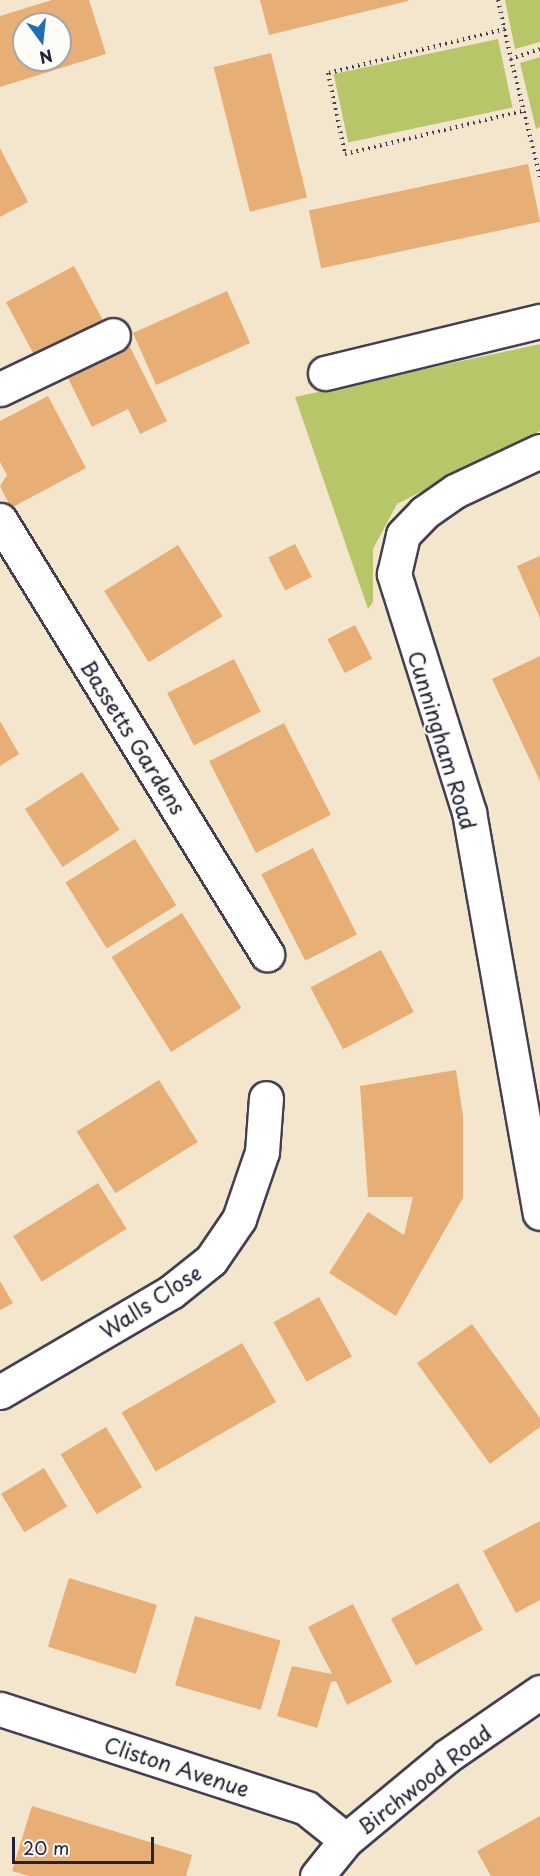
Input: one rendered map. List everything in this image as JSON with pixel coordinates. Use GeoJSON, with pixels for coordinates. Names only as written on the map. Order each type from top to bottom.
{"type":"FeatureCollection","features":[{"type":"Feature","properties":{"kind":"street"},"geometry":{"type":"LineString","coordinates":[[325,374],[540,321]]}},
{"type":"Feature","properties":{"kind":"street"},"geometry":{"type":"LineString","coordinates":[[0,389],[113,335]]}},
{"type":"Feature","properties":{"kind":"street","name":"Cunningham Road"},"geometry":{"type":"LineString","coordinates":[[540,451],[455,491],[424,513],[403,535],[394,574],[469,812],[540,1214]]}},
{"type":"Feature","properties":{"kind":"street","name":"Bassetts Gardens"},"geometry":{"type":"LineString","coordinates":[[0,520],[267,954]]}},
{"type":"Feature","properties":{"kind":"street","name":"Walls Close"},"geometry":{"type":"LineString","coordinates":[[0,1392],[171,1293],[211,1260],[239,1219],[262,1152],[266,1098]]}},
{"type":"Feature","properties":{"kind":"street","name":"Birchwood Road"},"geometry":{"type":"LineString","coordinates":[[316,1876],[346,1840],[447,1756],[540,1692]]}},
{"type":"Feature","properties":{"kind":"street","name":"Cliston Avenue"},"geometry":{"type":"LineString","coordinates":[[0,1709],[306,1808],[346,1840]]}},
{"type":"Feature","properties":{"kind":"path"},"geometry":{"type":"LineString","coordinates":[[498,0],[540,175]]}},
{"type":"Feature","properties":{"kind":"path"},"geometry":{"type":"LineString","coordinates":[[504,28],[328,73],[345,154],[523,111]]}},
{"type":"Feature","properties":{"kind":"path"},"geometry":{"type":"LineString","coordinates":[[511,59],[540,49]]}},
{"type":"Feature","properties":{"kind":"green space"},"geometry":{"type":"Polygon","coordinates":[[[505,0],[540,0],[540,42],[515,49],[505,0]]]}},
{"type":"Feature","properties":{"kind":"green space"},"geometry":{"type":"Polygon","coordinates":[[[498,39],[513,107],[348,142],[334,74],[498,39]]]}},
{"type":"Feature","properties":{"kind":"green space"},"geometry":{"type":"Polygon","coordinates":[[[540,57],[540,127],[536,129],[520,63],[540,57]]]}},
{"type":"Feature","properties":{"kind":"green space"},"geometry":{"type":"Polygon","coordinates":[[[540,344],[540,431],[397,504],[373,549],[373,602],[368,609],[295,397],[540,344]]]}},
{"type":"Feature","properties":{"kind":"building"},"geometry":{"type":"Polygon","coordinates":[[[52,0],[89,0],[106,54],[72,65],[72,12],[13,12],[52,0]]]}},
{"type":"Feature","properties":{"kind":"building"},"geometry":{"type":"Polygon","coordinates":[[[260,0],[408,0],[408,1],[269,35],[260,0]]]}},
{"type":"Feature","properties":{"kind":"building"},"geometry":{"type":"Polygon","coordinates":[[[12,12],[12,72],[48,72],[0,87],[0,16],[12,12]]]}},
{"type":"Feature","properties":{"kind":"building"},"geometry":{"type":"Polygon","coordinates":[[[271,53],[307,198],[250,212],[214,67],[271,53]]]}},
{"type":"Feature","properties":{"kind":"building"},"geometry":{"type":"Polygon","coordinates":[[[0,148],[28,202],[0,217],[0,148]]]}},
{"type":"Feature","properties":{"kind":"building"},"geometry":{"type":"Polygon","coordinates":[[[528,164],[540,222],[321,268],[309,211],[528,164]]]}},
{"type":"Feature","properties":{"kind":"building"},"geometry":{"type":"Polygon","coordinates":[[[74,266],[103,320],[35,356],[6,302],[74,266]]]}},
{"type":"Feature","properties":{"kind":"building"},"geometry":{"type":"Polygon","coordinates":[[[227,291],[250,343],[156,385],[133,333],[227,291]]]}},
{"type":"Feature","properties":{"kind":"building"},"geometry":{"type":"Polygon","coordinates":[[[130,347],[167,421],[140,434],[128,409],[92,427],[68,378],[130,347]]]}},
{"type":"Feature","properties":{"kind":"building"},"geometry":{"type":"Polygon","coordinates":[[[48,396],[86,468],[11,508],[0,486],[7,475],[0,462],[0,421],[48,396]]]}},
{"type":"Feature","properties":{"kind":"building"},"geometry":{"type":"Polygon","coordinates":[[[295,544],[312,577],[285,591],[268,558],[295,544]]]}},
{"type":"Feature","properties":{"kind":"building"},"geometry":{"type":"Polygon","coordinates":[[[178,545],[223,616],[149,662],[104,591],[178,545]]]}},
{"type":"Feature","properties":{"kind":"building"},"geometry":{"type":"Polygon","coordinates":[[[540,556],[540,618],[517,566],[540,556]]]}},
{"type":"Feature","properties":{"kind":"building"},"geometry":{"type":"Polygon","coordinates":[[[355,625],[372,659],[345,673],[327,639],[355,625]]]}},
{"type":"Feature","properties":{"kind":"building"},"geometry":{"type":"Polygon","coordinates":[[[540,656],[540,781],[492,679],[540,656]]]}},
{"type":"Feature","properties":{"kind":"building"},"geometry":{"type":"Polygon","coordinates":[[[234,659],[261,712],[194,746],[167,693],[234,659]]]}},
{"type":"Feature","properties":{"kind":"building"},"geometry":{"type":"Polygon","coordinates":[[[0,721],[19,754],[0,766],[0,721]]]}},
{"type":"Feature","properties":{"kind":"building"},"geometry":{"type":"Polygon","coordinates":[[[284,723],[331,815],[256,853],[209,761],[284,723]]]}},
{"type":"Feature","properties":{"kind":"building"},"geometry":{"type":"Polygon","coordinates":[[[82,772],[120,830],[63,867],[25,809],[82,772]]]}},
{"type":"Feature","properties":{"kind":"building"},"geometry":{"type":"Polygon","coordinates":[[[135,839],[176,905],[107,949],[65,882],[135,839]]]}},
{"type":"Feature","properties":{"kind":"building"},"geometry":{"type":"Polygon","coordinates":[[[313,848],[357,934],[305,961],[261,874],[313,848]]]}},
{"type":"Feature","properties":{"kind":"building"},"geometry":{"type":"Polygon","coordinates":[[[182,913],[241,1008],[171,1052],[112,957],[182,913]]]}},
{"type":"Feature","properties":{"kind":"building"},"geometry":{"type":"Polygon","coordinates":[[[381,950],[414,1012],[343,1049],[310,988],[381,950]]]}},
{"type":"Feature","properties":{"kind":"building"},"geometry":{"type":"Polygon","coordinates":[[[456,1070],[463,1116],[463,1198],[396,1316],[329,1273],[368,1212],[404,1235],[413,1197],[368,1197],[360,1086],[456,1070]]]}},
{"type":"Feature","properties":{"kind":"building"},"geometry":{"type":"Polygon","coordinates":[[[159,1080],[198,1142],[115,1193],[77,1131],[159,1080]]]}},
{"type":"Feature","properties":{"kind":"building"},"geometry":{"type":"Polygon","coordinates":[[[98,1183],[127,1229],[42,1282],[13,1236],[98,1183]]]}},
{"type":"Feature","properties":{"kind":"building"},"geometry":{"type":"Polygon","coordinates":[[[0,1281],[13,1303],[0,1310],[0,1281]]]}},
{"type":"Feature","properties":{"kind":"building"},"geometry":{"type":"Polygon","coordinates":[[[319,1297],[352,1356],[306,1382],[274,1322],[319,1297]]]}},
{"type":"Feature","properties":{"kind":"building"},"geometry":{"type":"Polygon","coordinates":[[[472,1324],[540,1418],[540,1427],[490,1464],[417,1363],[472,1324]]]}},
{"type":"Feature","properties":{"kind":"building"},"geometry":{"type":"Polygon","coordinates":[[[242,1343],[276,1402],[156,1471],[122,1412],[242,1343]]]}},
{"type":"Feature","properties":{"kind":"building"},"geometry":{"type":"Polygon","coordinates":[[[106,1427],[142,1487],[97,1514],[61,1454],[106,1427]]]}},
{"type":"Feature","properties":{"kind":"building"},"geometry":{"type":"Polygon","coordinates":[[[44,1468],[67,1507],[24,1532],[1,1494],[44,1468]]]}},
{"type":"Feature","properties":{"kind":"building"},"geometry":{"type":"Polygon","coordinates":[[[540,1521],[540,1600],[516,1613],[483,1551],[540,1521]]]}},
{"type":"Feature","properties":{"kind":"building"},"geometry":{"type":"Polygon","coordinates":[[[69,1578],[157,1605],[136,1674],[48,1647],[69,1578]]]}},
{"type":"Feature","properties":{"kind":"building"},"geometry":{"type":"Polygon","coordinates":[[[458,1583],[483,1630],[416,1665],[391,1619],[458,1583]]]}},
{"type":"Feature","properties":{"kind":"building"},"geometry":{"type":"Polygon","coordinates":[[[353,1604],[392,1682],[347,1705],[336,1681],[331,1682],[317,1728],[277,1716],[292,1666],[332,1674],[308,1627],[353,1604]]]}},
{"type":"Feature","properties":{"kind":"building"},"geometry":{"type":"Polygon","coordinates":[[[195,1616],[281,1641],[261,1710],[175,1685],[195,1616]]]}},
{"type":"Feature","properties":{"kind":"building"},"geometry":{"type":"Polygon","coordinates":[[[32,1806],[192,1855],[186,1876],[29,1876],[12,1871],[32,1806]]]}},
{"type":"Feature","properties":{"kind":"building"},"geometry":{"type":"Polygon","coordinates":[[[540,1816],[540,1876],[491,1876],[477,1851],[540,1816]]]}}]}
